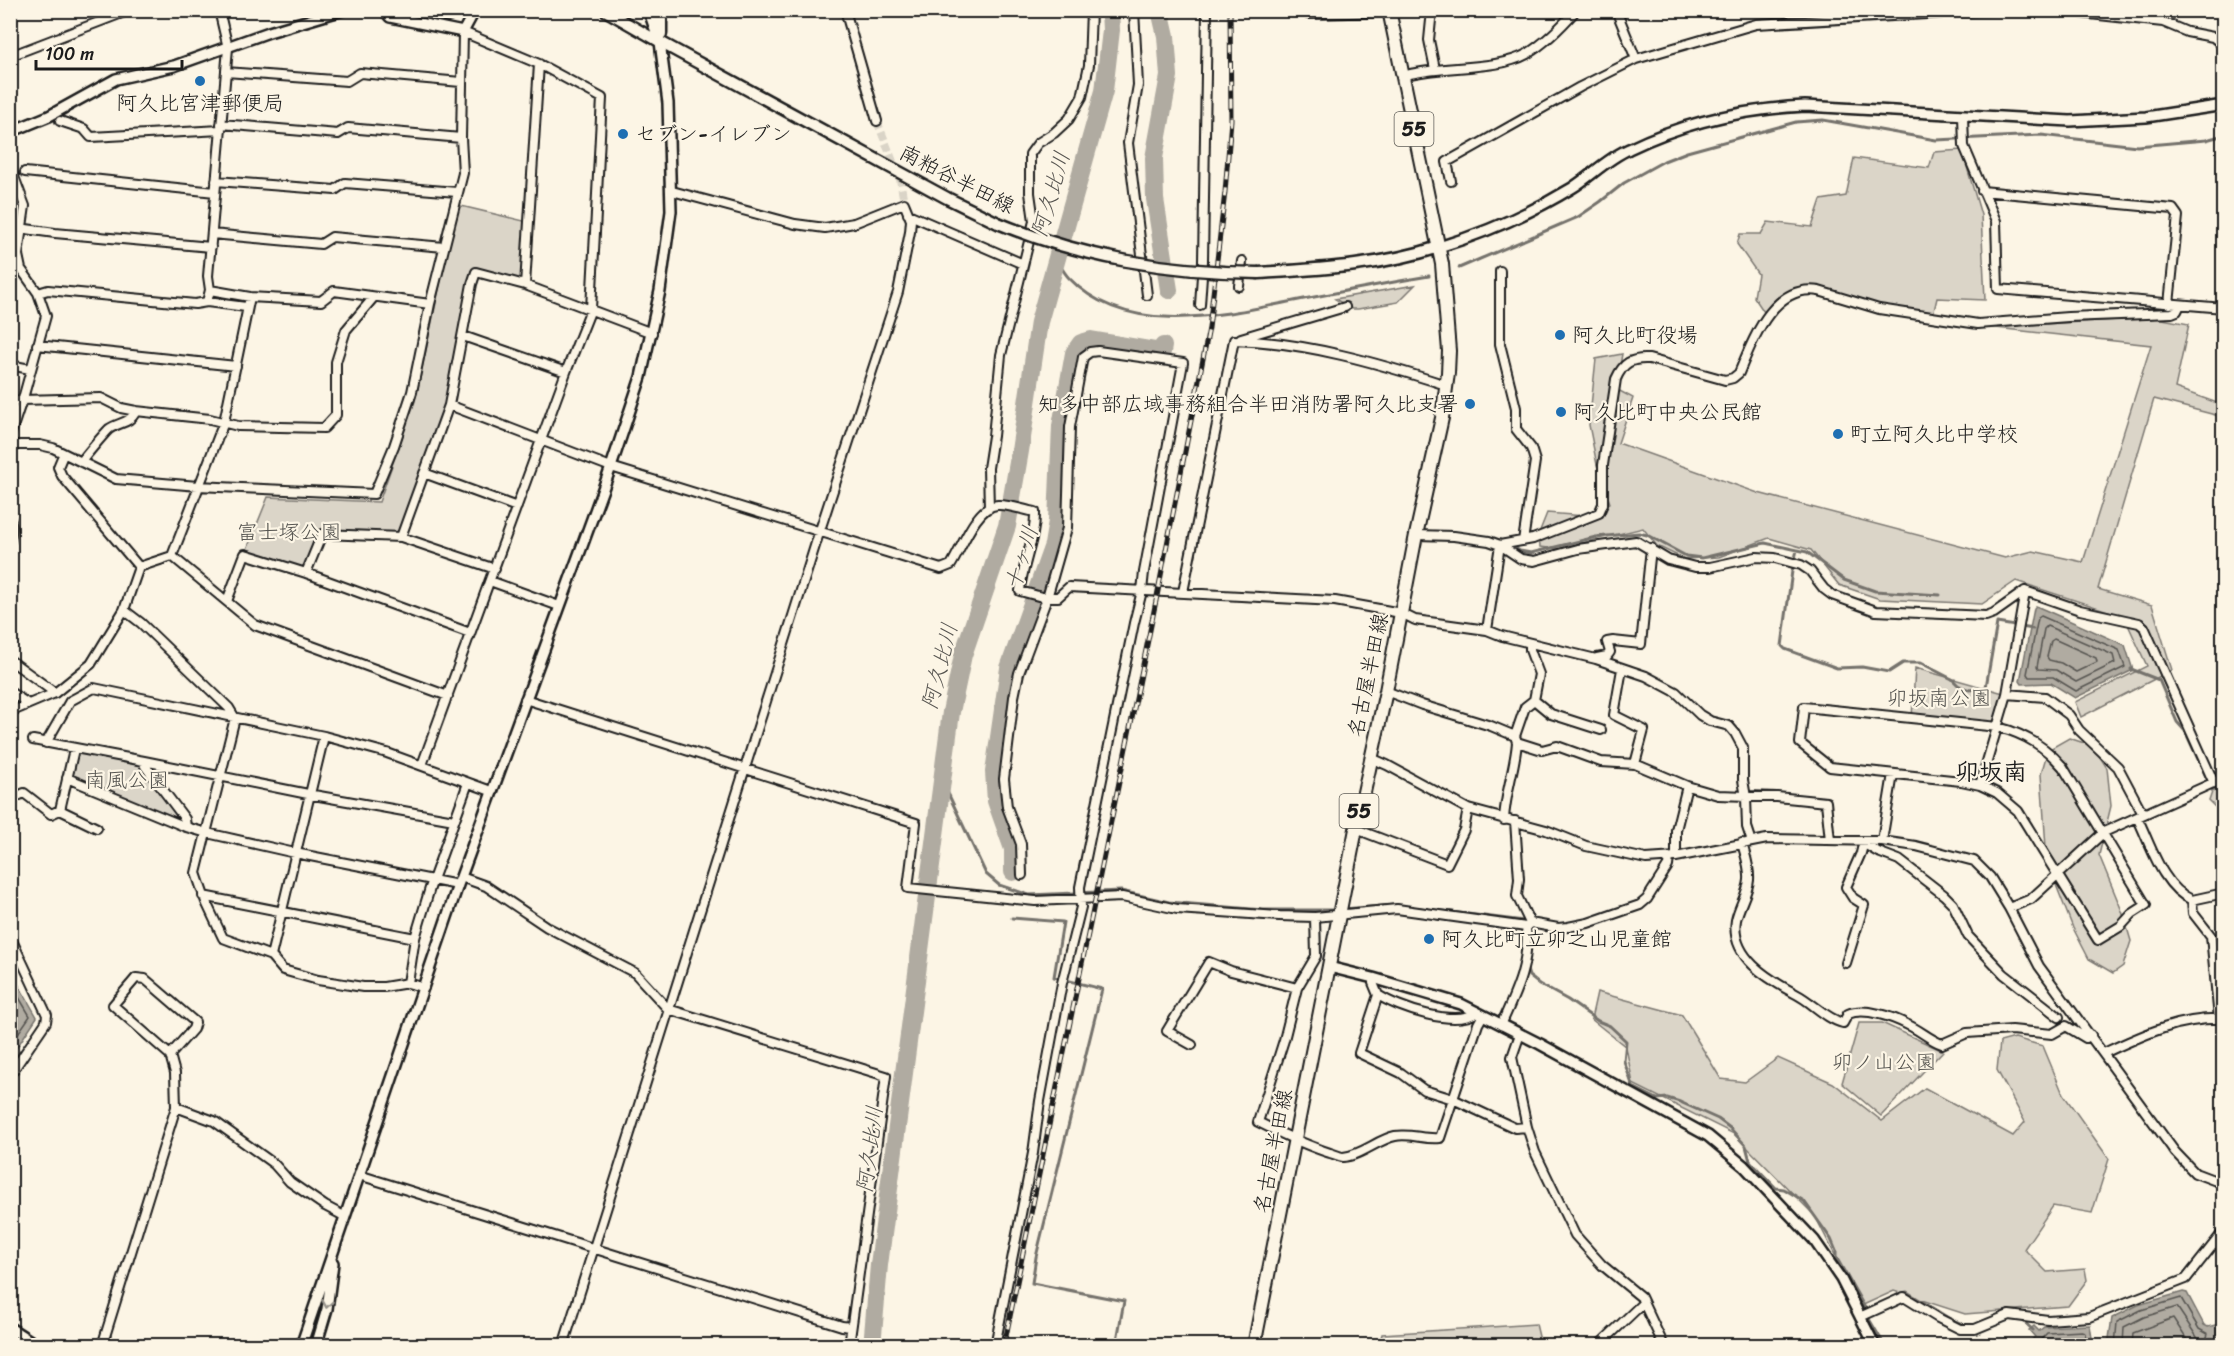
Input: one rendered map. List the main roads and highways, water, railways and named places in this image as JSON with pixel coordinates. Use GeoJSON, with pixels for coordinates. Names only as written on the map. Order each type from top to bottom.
{"type":"FeatureCollection","features":[{"type":"Feature","properties":{"kind":"main road"},"geometry":{"type":"LineString","coordinates":[[649,10],[660,42]]}},
{"type":"Feature","properties":{"kind":"main road"},"geometry":{"type":"LineString","coordinates":[[660,42],[661,10]]}},
{"type":"Feature","properties":{"kind":"main road","name":"名古屋半田線"},"geometry":{"type":"LineString","coordinates":[[1254,1346],[1356,829],[1442,418],[1446,386],[1449,351],[1443,272],[1390,11]]}},
{"type":"Feature","properties":{"kind":"main road","name":"南粕谷半田線"},"geometry":{"type":"LineString","coordinates":[[660,42],[946,198],[998,223],[1052,243],[1112,259],[1183,270],[1259,273],[1344,267],[1377,262],[1439,247]]}},
{"type":"Feature","properties":{"kind":"water"},"geometry":{"type":"Polygon","coordinates":[[[2036,606],[2125,645],[2133,670],[2075,698],[2051,683],[2022,684],[2020,681],[2036,606]]]}},
{"type":"Feature","properties":{"kind":"water"},"geometry":{"type":"Polygon","coordinates":[[[17,982],[37,1017],[11,1056],[10,983],[17,982]]]}},
{"type":"Feature","properties":{"kind":"water"},"geometry":{"type":"Polygon","coordinates":[[[2183,1292],[2187,1293],[2204,1325],[2208,1327],[2223,1323],[2223,1333],[2208,1345],[2108,1345],[2112,1318],[2138,1305],[2183,1292]]]}},
{"type":"Feature","properties":{"kind":"water"},"geometry":{"type":"Polygon","coordinates":[[[2090,1325],[2093,1345],[2026,1345],[2035,1337],[2029,1330],[2034,1326],[2039,1331],[2044,1327],[2090,1325]]]}},
{"type":"Feature","properties":{"kind":"waterway","name":"阿久比川"},"geometry":{"type":"LineString","coordinates":[[872,1346],[879,1265],[951,712],[963,655],[1007,526],[1039,322],[1104,91],[1111,30],[1110,10]]}},
{"type":"Feature","properties":{"kind":"waterway","name":"十ヶ川"},"geometry":{"type":"LineString","coordinates":[[1160,10],[1166,36],[1169,76],[1154,158],[1155,199],[1169,290]]}},
{"type":"Feature","properties":{"kind":"waterway"},"geometry":{"type":"LineString","coordinates":[[1459,268],[1578,217],[1624,183],[1664,161],[1687,152],[1796,122],[1823,120],[1936,140],[2041,135],[2137,146],[2206,140],[2224,135]]}},
{"type":"Feature","properties":{"kind":"waterway"},"geometry":{"type":"LineString","coordinates":[[1056,259],[1069,278],[1093,298],[1121,310],[1150,316],[1213,315],[1429,276]]}},
{"type":"Feature","properties":{"kind":"waterway","name":"十ヶ川"},"geometry":{"type":"LineString","coordinates":[[1013,872],[1013,849],[996,801],[994,772],[1009,668],[1053,545],[1057,521],[1061,426],[1074,353],[1081,343],[1091,340],[1162,352],[1163,346]]}},
{"type":"Feature","properties":{"kind":"waterway"},"geometry":{"type":"LineString","coordinates":[[1513,547],[1531,553],[1596,537],[1639,533],[1686,556],[1702,558],[1765,543],[1807,552],[1844,580],[1875,591],[1940,595]]}},
{"type":"Feature","properties":{"kind":"waterway"},"geometry":{"type":"LineString","coordinates":[[1797,550],[1782,646],[1837,668],[1862,667],[1889,672],[1903,663],[1921,663],[1964,688],[1970,690],[1986,687],[1997,623],[2033,629]]}},
{"type":"Feature","properties":{"kind":"waterway"},"geometry":{"type":"LineString","coordinates":[[2131,669],[2159,680],[2177,722],[2185,731],[2212,790],[2224,785]]}},
{"type":"Feature","properties":{"kind":"waterway"},"geometry":{"type":"LineString","coordinates":[[940,784],[946,789],[986,874],[999,885],[1029,895],[1121,891],[1169,902],[1263,910],[1337,910]]}},
{"type":"Feature","properties":{"kind":"waterway"},"geometry":{"type":"LineString","coordinates":[[1343,909],[1395,905],[1524,921],[1531,928],[1532,934],[1527,970],[1529,976],[1598,1021],[1610,1026],[1626,1041],[1624,1061],[1633,1087],[1657,1099],[1667,1098],[1680,1102],[1718,1119],[1730,1128],[1746,1146],[1750,1161],[1776,1188],[1784,1189],[1804,1201],[1831,1239],[1836,1257],[1865,1308],[1869,1309],[1907,1292],[1950,1319],[1967,1326]]}},
{"type":"Feature","properties":{"kind":"waterway"},"geometry":{"type":"LineString","coordinates":[[1012,918],[1063,922],[1054,977],[1102,989],[1036,1257],[1032,1283],[1124,1301],[1116,1346]]}},
{"type":"Feature","properties":{"kind":"waterway"},"geometry":{"type":"LineString","coordinates":[[1869,1319],[1885,1346]]}},
{"type":"Feature","properties":{"kind":"waterway"},"geometry":{"type":"LineString","coordinates":[[2022,1320],[2033,1330]]}},
{"type":"Feature","properties":{"kind":"tunnel"},"geometry":{"type":"LineString","coordinates":[[877,121],[900,179],[904,203]]}},
{"type":"Feature","properties":{"kind":"railway"},"geometry":{"type":"LineString","coordinates":[[1004,1346],[1158,591],[1209,328],[1231,120],[1230,10]]}},
{"type":"Feature","properties":{"kind":"place","name":"阿久比宮津郵便局"},"geometry":{"type":"Point","coordinates":[200,81]}},
{"type":"Feature","properties":{"kind":"place","name":"セブン-イレブン"},"geometry":{"type":"Point","coordinates":[623,134]}},
{"type":"Feature","properties":{"kind":"place","name":"阿久比町役場"},"geometry":{"type":"Point","coordinates":[1560,335]}},
{"type":"Feature","properties":{"kind":"place","name":"知多中部広域事務組合半田消防署阿久比支署"},"geometry":{"type":"Point","coordinates":[1470,404]}},
{"type":"Feature","properties":{"kind":"place","name":"阿久比町中央公民館"},"geometry":{"type":"Point","coordinates":[1561,412]}},
{"type":"Feature","properties":{"kind":"place","name":"町立阿久比中学校"},"geometry":{"type":"Point","coordinates":[1838,434]}},
{"type":"Feature","properties":{"kind":"place","name":"阿久比町立卯之山児童館"},"geometry":{"type":"Point","coordinates":[1429,939]}},
{"type":"Feature","properties":{"kind":"district","name":"卯坂南"},"geometry":{"type":"Point","coordinates":[1991,772]}},
{"type":"Feature","properties":{"kind":"park label","name":"富士塚公園"},"geometry":{"type":"Point","coordinates":[289,532]}},
{"type":"Feature","properties":{"kind":"park label","name":"卯坂南公園"},"geometry":{"type":"Point","coordinates":[1939,698]}},
{"type":"Feature","properties":{"kind":"park label","name":"南風公園"},"geometry":{"type":"Point","coordinates":[127,780]}},
{"type":"Feature","properties":{"kind":"park label","name":"卯ノ山公園"},"geometry":{"type":"Point","coordinates":[1884,1062]}}]}
